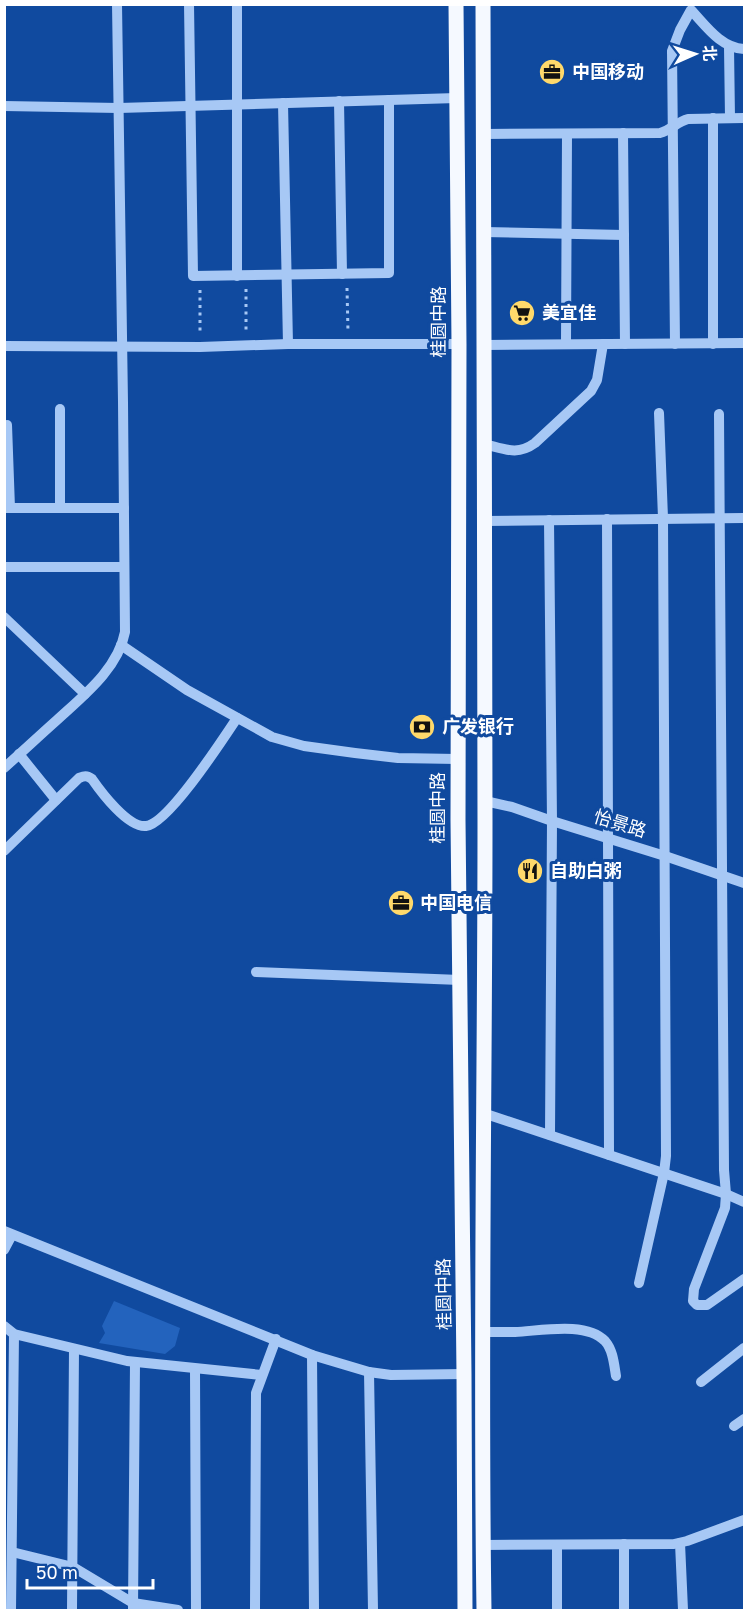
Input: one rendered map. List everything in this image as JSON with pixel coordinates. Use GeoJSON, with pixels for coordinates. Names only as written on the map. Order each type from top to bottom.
{"type":"FeatureCollection","features":[{"type":"Feature","properties":{"kind":"main road","name":"桂圆中路"},"geometry":{"type":"LineString","coordinates":[[456,4],[459,344],[458,797],[465,1611]]}},
{"type":"Feature","properties":{"kind":"main road"},"geometry":{"type":"LineString","coordinates":[[483,4],[484,1611]]}},
{"type":"Feature","properties":{"kind":"main road"},"geometry":{"type":"LineString","coordinates":[[459,344],[484,345]]}},
{"type":"Feature","properties":{"kind":"main road"},"geometry":{"type":"LineString","coordinates":[[458,797],[485,801]]}},
{"type":"Feature","properties":{"kind":"main road"},"geometry":{"type":"LineString","coordinates":[[464,1374],[483,1374]]}},
{"type":"Feature","properties":{"kind":"street"},"geometry":{"type":"LineString","coordinates":[[4,768],[93,687],[116,656],[124,632],[117,4]]}},
{"type":"Feature","properties":{"kind":"street"},"geometry":{"type":"LineString","coordinates":[[189,4],[193,276],[389,273],[389,100]]}},
{"type":"Feature","properties":{"kind":"street"},"geometry":{"type":"LineString","coordinates":[[237,4],[241,275]]}},
{"type":"Feature","properties":{"kind":"street"},"geometry":{"type":"LineString","coordinates":[[675,344],[672,51],[691,10],[723,42],[729,46],[744,49]]}},
{"type":"Feature","properties":{"kind":"street"},"geometry":{"type":"LineString","coordinates":[[729,46],[730,118]]}},
{"type":"Feature","properties":{"kind":"street"},"geometry":{"type":"LineString","coordinates":[[4,106],[119,108],[457,98]]}},
{"type":"Feature","properties":{"kind":"street"},"geometry":{"type":"LineString","coordinates":[[339,102],[344,274]]}},
{"type":"Feature","properties":{"kind":"street"},"geometry":{"type":"LineString","coordinates":[[283,103],[288,344]]}},
{"type":"Feature","properties":{"kind":"street"},"geometry":{"type":"LineString","coordinates":[[713,118],[713,344]]}},
{"type":"Feature","properties":{"kind":"street"},"geometry":{"type":"LineString","coordinates":[[484,134],[660,133],[688,119],[744,118]]}},
{"type":"Feature","properties":{"kind":"street"},"geometry":{"type":"LineString","coordinates":[[623,133],[625,344]]}},
{"type":"Feature","properties":{"kind":"street"},"geometry":{"type":"LineString","coordinates":[[566,344],[567,134]]}},
{"type":"Feature","properties":{"kind":"street"},"geometry":{"type":"LineString","coordinates":[[484,232],[624,235]]}},
{"type":"Feature","properties":{"kind":"street"},"geometry":{"type":"LineString","coordinates":[[484,345],[744,343]]}},
{"type":"Feature","properties":{"kind":"street"},"geometry":{"type":"LineString","coordinates":[[4,346],[200,347],[288,344],[459,344]]}},
{"type":"Feature","properties":{"kind":"street"},"geometry":{"type":"LineString","coordinates":[[484,444],[520,451],[527,449],[591,391],[597,380],[603,344]]}},
{"type":"Feature","properties":{"kind":"street"},"geometry":{"type":"LineString","coordinates":[[60,409],[60,508]]}},
{"type":"Feature","properties":{"kind":"street"},"geometry":{"type":"LineString","coordinates":[[639,1283],[666,1156],[663,518],[659,413]]}},
{"type":"Feature","properties":{"kind":"street"},"geometry":{"type":"LineString","coordinates":[[719,414],[726,1194],[725,1208],[694,1289],[693,1301],[697,1305],[707,1305],[744,1279]]}},
{"type":"Feature","properties":{"kind":"street"},"geometry":{"type":"LineString","coordinates":[[7,425],[7,508],[124,508]]}},
{"type":"Feature","properties":{"kind":"street"},"geometry":{"type":"LineString","coordinates":[[484,521],[744,518]]}},
{"type":"Feature","properties":{"kind":"street"},"geometry":{"type":"LineString","coordinates":[[607,519],[609,1155]]}},
{"type":"Feature","properties":{"kind":"street"},"geometry":{"type":"LineString","coordinates":[[549,520],[552,821],[550,1135]]}},
{"type":"Feature","properties":{"kind":"street"},"geometry":{"type":"LineString","coordinates":[[4,567],[124,567]]}},
{"type":"Feature","properties":{"kind":"street"},"geometry":{"type":"LineString","coordinates":[[4,617],[85,694]]}},
{"type":"Feature","properties":{"kind":"street"},"geometry":{"type":"LineString","coordinates":[[121,645],[187,690],[272,737],[304,746],[398,758],[458,759]]}},
{"type":"Feature","properties":{"kind":"street"},"geometry":{"type":"LineString","coordinates":[[4,851],[79,778],[88,776],[122,815],[136,824],[147,826],[162,818],[189,785],[237,718]]}},
{"type":"Feature","properties":{"kind":"street"},"geometry":{"type":"LineString","coordinates":[[19,754],[56,800]]}},
{"type":"Feature","properties":{"kind":"street","name":"怡景路"},"geometry":{"type":"LineString","coordinates":[[485,801],[512,807],[744,883]]}},
{"type":"Feature","properties":{"kind":"street"},"geometry":{"type":"LineString","coordinates":[[256,972],[460,980]]}},
{"type":"Feature","properties":{"kind":"street"},"geometry":{"type":"LineString","coordinates":[[483,1113],[744,1202]]}},
{"type":"Feature","properties":{"kind":"street"},"geometry":{"type":"LineString","coordinates":[[4,1250],[8,1233],[312,1355],[369,1371],[391,1375],[464,1374]]}},
{"type":"Feature","properties":{"kind":"street"},"geometry":{"type":"LineString","coordinates":[[4,1326],[14,1334],[135,1362],[262,1375]]}},
{"type":"Feature","properties":{"kind":"street"},"geometry":{"type":"LineString","coordinates":[[483,1332],[548,1329],[579,1330],[597,1334],[607,1343],[612,1352],[616,1376]]}},
{"type":"Feature","properties":{"kind":"street"},"geometry":{"type":"LineString","coordinates":[[11,1611],[14,1334]]}},
{"type":"Feature","properties":{"kind":"street"},"geometry":{"type":"LineString","coordinates":[[255,1611],[256,1393],[276,1340]]}},
{"type":"Feature","properties":{"kind":"street"},"geometry":{"type":"LineString","coordinates":[[701,1382],[744,1348]]}},
{"type":"Feature","properties":{"kind":"street"},"geometry":{"type":"LineString","coordinates":[[72,1611],[74,1349]]}},
{"type":"Feature","properties":{"kind":"street"},"geometry":{"type":"LineString","coordinates":[[312,1355],[315,1611]]}},
{"type":"Feature","properties":{"kind":"street"},"geometry":{"type":"LineString","coordinates":[[133,1607],[135,1362]]}},
{"type":"Feature","properties":{"kind":"street"},"geometry":{"type":"LineString","coordinates":[[195,1369],[196,1611]]}},
{"type":"Feature","properties":{"kind":"street"},"geometry":{"type":"LineString","coordinates":[[369,1371],[373,1611]]}},
{"type":"Feature","properties":{"kind":"street"},"geometry":{"type":"LineString","coordinates":[[734,1426],[744,1419]]}},
{"type":"Feature","properties":{"kind":"street"},"geometry":{"type":"LineString","coordinates":[[483,1545],[680,1543],[744,1520]]}},
{"type":"Feature","properties":{"kind":"street"},"geometry":{"type":"LineString","coordinates":[[680,1543],[683,1611]]}},
{"type":"Feature","properties":{"kind":"street"},"geometry":{"type":"LineString","coordinates":[[624,1544],[624,1611]]}},
{"type":"Feature","properties":{"kind":"street"},"geometry":{"type":"LineString","coordinates":[[557,1545],[557,1611]]}},
{"type":"Feature","properties":{"kind":"street"},"geometry":{"type":"LineString","coordinates":[[12,1552],[73,1567],[133,1607],[178,1611]]}},
{"type":"Feature","properties":{"kind":"path"},"geometry":{"type":"LineString","coordinates":[[344,274],[348,344]]}},
{"type":"Feature","properties":{"kind":"path"},"geometry":{"type":"LineString","coordinates":[[241,275],[246,346]]}},
{"type":"Feature","properties":{"kind":"path"},"geometry":{"type":"LineString","coordinates":[[200,276],[200,347]]}},
{"type":"Feature","properties":{"kind":"shaded area"},"geometry":{"type":"Polygon","coordinates":[[[114,1301],[180,1328],[175,1346],[165,1354],[99,1343],[105,1333],[102,1326],[114,1301]]]}},
{"type":"Feature","properties":{"kind":"place","name":"中国移动"},"geometry":{"type":"Point","coordinates":[552,72]}},
{"type":"Feature","properties":{"kind":"place","name":"美宜佳"},"geometry":{"type":"Point","coordinates":[522,313]}},
{"type":"Feature","properties":{"kind":"place","name":"广发银行"},"geometry":{"type":"Point","coordinates":[422,727]}},
{"type":"Feature","properties":{"kind":"place","name":"自助白粥"},"geometry":{"type":"Point","coordinates":[530,871]}},
{"type":"Feature","properties":{"kind":"place","name":"中国电信"},"geometry":{"type":"Point","coordinates":[401,903]}}]}
